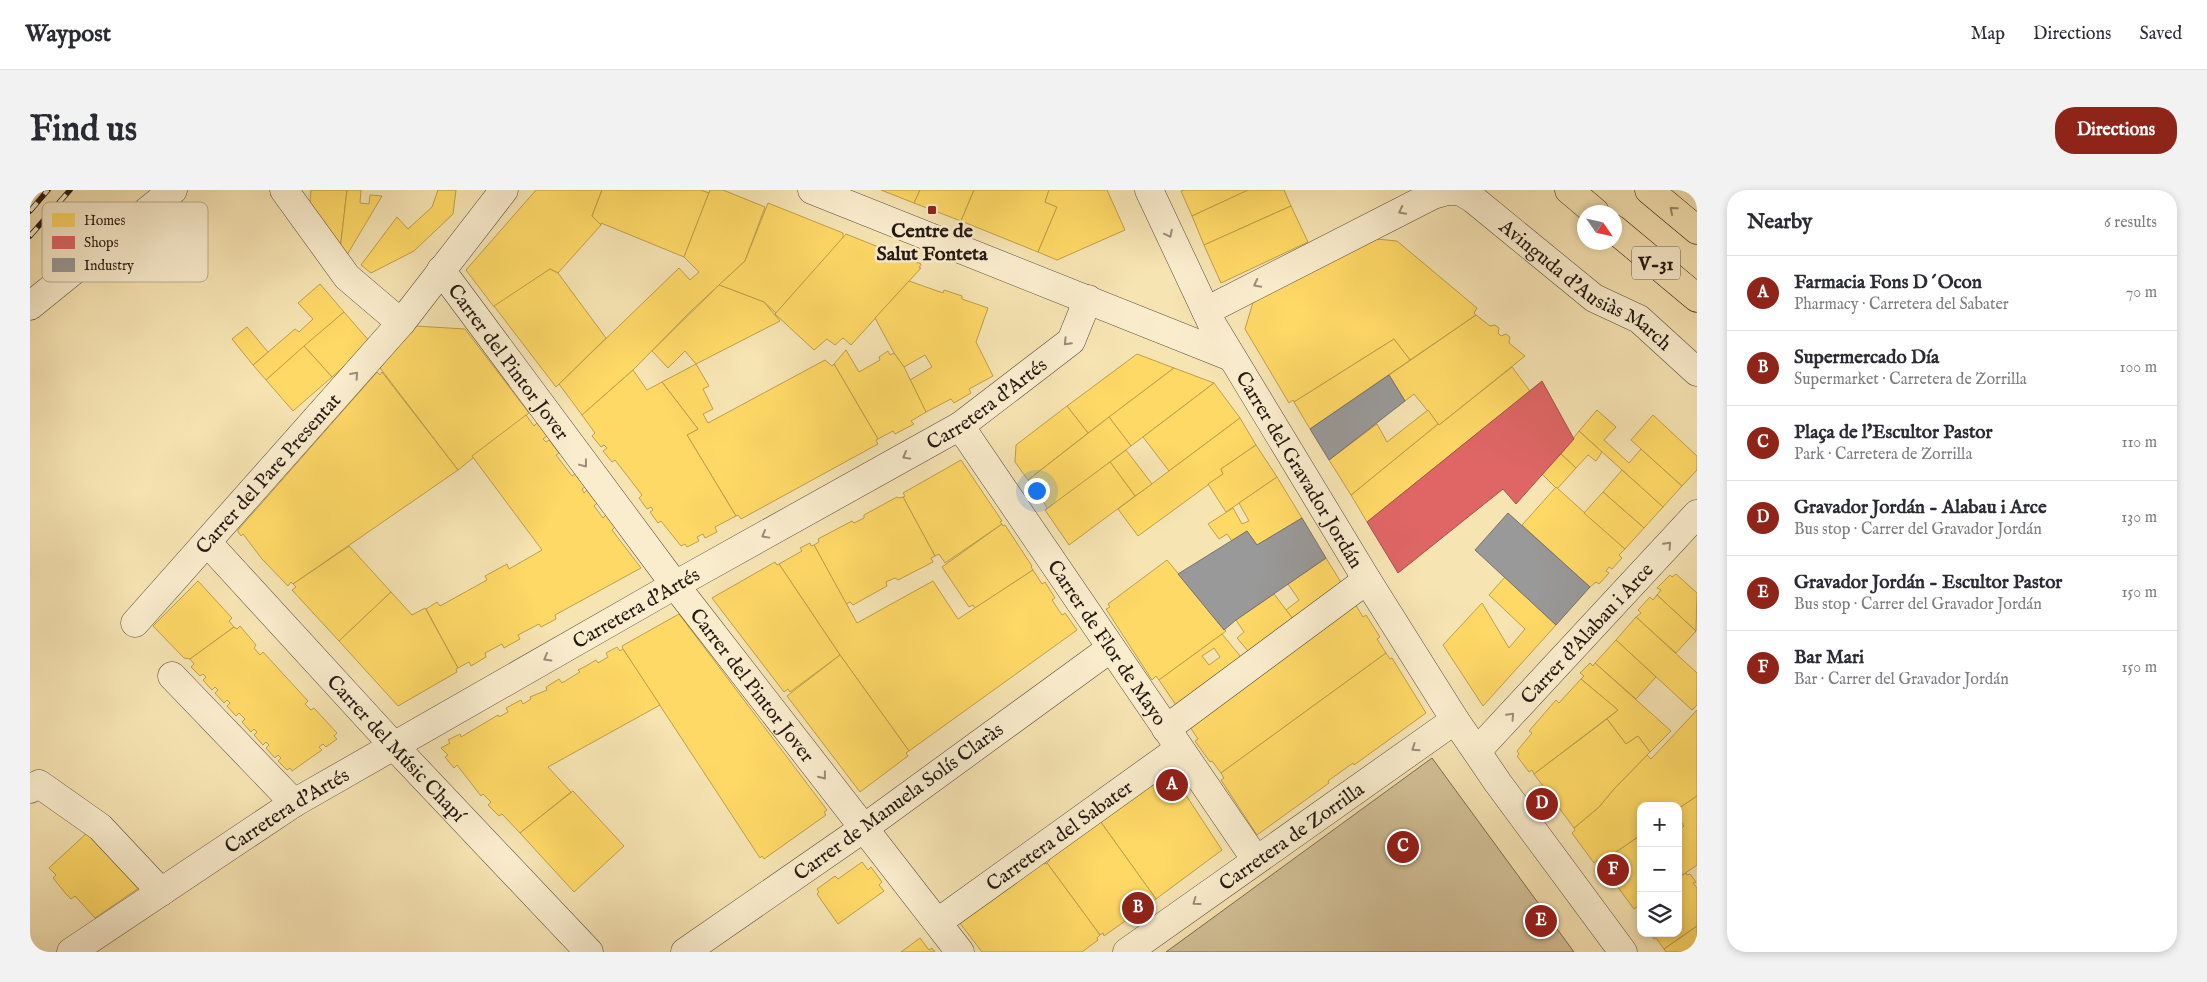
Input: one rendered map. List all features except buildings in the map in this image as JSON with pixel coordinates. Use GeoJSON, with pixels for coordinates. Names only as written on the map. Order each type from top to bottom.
{"type":"FeatureCollection","features":[{"type":"Feature","properties":{"kind":"highway"},"geometry":{"type":"LineString","coordinates":[[1568,190],[1586,205]]}},
{"type":"Feature","properties":{"kind":"highway","name":"V-31"},"geometry":{"type":"LineString","coordinates":[[1649,190],[1697,230]]}},
{"type":"Feature","properties":{"kind":"highway","name":"V-31"},"geometry":{"type":"LineString","coordinates":[[1622,236],[1697,298]]}},
{"type":"Feature","properties":{"kind":"street"},"geometry":{"type":"LineString","coordinates":[[158,202],[173,190]]}},
{"type":"Feature","properties":{"kind":"street"},"geometry":{"type":"LineString","coordinates":[[284,190],[347,277],[401,323]]}},
{"type":"Feature","properties":{"kind":"street","name":"Carrer del Pare Presentat"},"geometry":{"type":"LineString","coordinates":[[135,623],[401,323],[504,190]]}},
{"type":"Feature","properties":{"kind":"street","name":"Carrer del Gravador Jordán"},"geometry":{"type":"LineString","coordinates":[[812,190],[1231,357],[1455,720],[1624,952]]}},
{"type":"Feature","properties":{"kind":"street"},"geometry":{"type":"LineString","coordinates":[[1149,190],[1206,311],[1231,357]]}},
{"type":"Feature","properties":{"kind":"street"},"geometry":{"type":"LineString","coordinates":[[1206,311],[1433,195],[1446,191]]}},
{"type":"Feature","properties":{"kind":"street","name":"Avinguda d'Ausiàs March"},"geometry":{"type":"LineString","coordinates":[[1446,191],[1460,192],[1473,198],[1594,298],[1639,319],[1697,372]]}},
{"type":"Feature","properties":{"kind":"street","name":"Carrer del Pintor Jover"},"geometry":{"type":"LineString","coordinates":[[441,270],[674,586],[960,952]]}},
{"type":"Feature","properties":{"kind":"street"},"geometry":{"type":"LineString","coordinates":[[30,306],[60,282]]}},
{"type":"Feature","properties":{"kind":"street","name":"Carretera d'Artés"},"geometry":{"type":"LineString","coordinates":[[71,952],[294,803],[674,586],[960,426],[1071,341],[1088,299]]}},
{"type":"Feature","properties":{"kind":"street","name":"Carrer de Flor de Mayo"},"geometry":{"type":"LineString","coordinates":[[960,426],[1256,860]]}},
{"type":"Feature","properties":{"kind":"street","name":"Carrer d'Alabau i Arce"},"geometry":{"type":"LineString","coordinates":[[1477,751],[1697,514]]}},
{"type":"Feature","properties":{"kind":"street","name":"Carrer del Músic Chapí"},"geometry":{"type":"LineString","coordinates":[[207,542],[394,746],[589,952]]}},
{"type":"Feature","properties":{"kind":"street","name":"Carretera del Sabater"},"geometry":{"type":"LineString","coordinates":[[938,922],[1173,739],[1367,580]]}},
{"type":"Feature","properties":{"kind":"street","name":"Carrer de Manuela Solís Claràs"},"geometry":{"type":"LineString","coordinates":[[684,952],[864,828],[1110,648]]}},
{"type":"Feature","properties":{"kind":"street"},"geometry":{"type":"LineString","coordinates":[[172,676],[294,803]]}},
{"type":"Feature","properties":{"kind":"street","name":"Carretera de Zorrilla"},"geometry":{"type":"LineString","coordinates":[[1127,952],[1455,720]]}},
{"type":"Feature","properties":{"kind":"street"},"geometry":{"type":"LineString","coordinates":[[30,789],[39,784],[100,827],[160,892]]}},
{"type":"Feature","properties":{"kind":"shaded area"},"geometry":{"type":"Polygon","coordinates":[[[1432,758],[1574,952],[1166,952],[1432,758]]]}},
{"type":"Feature","properties":{"kind":"railway"},"geometry":{"type":"LineString","coordinates":[[30,211],[48,190]]}},
{"type":"Feature","properties":{"kind":"railway"},"geometry":{"type":"LineString","coordinates":[[60,202],[70,190]]}},
{"type":"Feature","properties":{"kind":"railway"},"geometry":{"type":"LineString","coordinates":[[30,236],[42,222]]}},
{"type":"Feature","properties":{"kind":"place","name":"Centre de Salut Fonteta"},"geometry":{"type":"Point","coordinates":[932,210]}},
{"type":"Feature","properties":{"kind":"place","name":"Farmacia Fons D´Ocon"},"geometry":{"type":"Point","coordinates":[1172,785]}},
{"type":"Feature","properties":{"kind":"place","name":"Gravador Jordán - Alabau i Arce"},"geometry":{"type":"Point","coordinates":[1542,804]}},
{"type":"Feature","properties":{"kind":"place","name":"Plaça de l'Escultor Pastor"},"geometry":{"type":"Point","coordinates":[1403,847]}},
{"type":"Feature","properties":{"kind":"place","name":"Bar Mari"},"geometry":{"type":"Point","coordinates":[1613,870]}},
{"type":"Feature","properties":{"kind":"place","name":"Supermercado Día"},"geometry":{"type":"Point","coordinates":[1138,908]}},
{"type":"Feature","properties":{"kind":"place","name":"Gravador Jordán - Escultor Pastor"},"geometry":{"type":"Point","coordinates":[1541,921]}}]}
